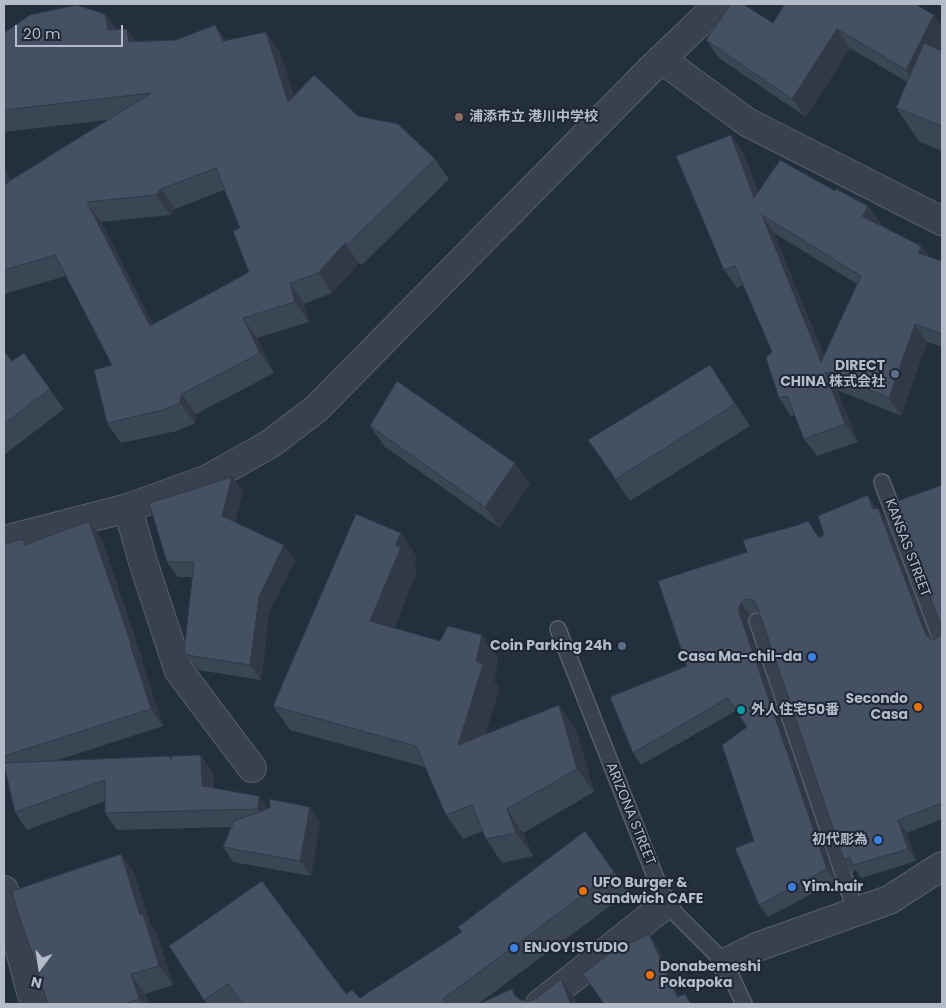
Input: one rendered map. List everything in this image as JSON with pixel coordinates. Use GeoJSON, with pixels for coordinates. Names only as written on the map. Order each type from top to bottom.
{"type":"FeatureCollection","features":[{"type":"Feature","properties":{"kind":"street"},"geometry":{"type":"LineString","coordinates":[[4,540],[128,508],[208,479],[270,444],[316,409],[661,59],[719,4]]}},
{"type":"Feature","properties":{"kind":"street"},"geometry":{"type":"LineString","coordinates":[[661,59],[746,122],[942,221]]}},
{"type":"Feature","properties":{"kind":"street"},"geometry":{"type":"LineString","coordinates":[[128,508],[179,671],[252,768]]}},
{"type":"Feature","properties":{"kind":"street"},"geometry":{"type":"LineString","coordinates":[[725,963],[757,946],[889,900],[942,866]]}},
{"type":"Feature","properties":{"kind":"street"},"geometry":{"type":"LineString","coordinates":[[4,890],[14,975],[31,992],[37,1004]]}},
{"type":"Feature","properties":{"kind":"street"},"geometry":{"type":"LineString","coordinates":[[540,1004],[666,904]]}},
{"type":"Feature","properties":{"kind":"lane","name":"KANSAS STREET"},"geometry":{"type":"LineString","coordinates":[[882,482],[942,642]]}},
{"type":"Feature","properties":{"kind":"lane"},"geometry":{"type":"LineString","coordinates":[[758,621],[856,912]]}},
{"type":"Feature","properties":{"kind":"lane","name":"ARIZONA STREET"},"geometry":{"type":"LineString","coordinates":[[558,629],[666,904]]}},
{"type":"Feature","properties":{"kind":"lane"},"geometry":{"type":"LineString","coordinates":[[666,904],[725,963],[744,1004]]}},
{"type":"Feature","properties":{"kind":"building"},"geometry":{"type":"Polygon","coordinates":[[[731,4],[743,4],[773,23],[785,4],[915,4],[934,15],[906,70],[837,29],[792,99],[706,40],[731,4]]]}},
{"type":"Feature","properties":{"kind":"building"},"geometry":{"type":"Polygon","coordinates":[[[76,5],[105,14],[108,30],[127,29],[129,42],[176,40],[215,25],[223,41],[266,32],[288,102],[314,75],[358,116],[398,124],[435,159],[347,245],[345,243],[318,273],[290,283],[295,302],[243,318],[260,353],[182,394],[180,403],[163,410],[107,423],[94,370],[112,365],[55,255],[4,270],[4,181],[5,184],[151,93],[4,110],[4,33],[30,15],[76,5]],[[216,168],[161,189],[156,195],[87,202],[150,326],[249,272],[233,231],[240,228],[216,168]]]}},
{"type":"Feature","properties":{"kind":"building"},"geometry":{"type":"Polygon","coordinates":[[[924,43],[942,51],[942,126],[896,108],[924,43]]]}},
{"type":"Feature","properties":{"kind":"building"},"geometry":{"type":"Polygon","coordinates":[[[731,135],[754,198],[780,160],[835,191],[836,189],[868,206],[862,216],[921,246],[918,253],[942,261],[942,334],[915,324],[889,398],[825,372],[845,424],[804,439],[787,396],[779,398],[766,358],[772,352],[735,266],[724,270],[676,156],[731,135]],[[762,215],[821,362],[861,276],[762,215]]]}},
{"type":"Feature","properties":{"kind":"building"},"geometry":{"type":"Polygon","coordinates":[[[4,351],[12,361],[24,353],[50,389],[4,424],[4,351]]]}},
{"type":"Feature","properties":{"kind":"building"},"geometry":{"type":"Polygon","coordinates":[[[710,365],[735,404],[616,479],[588,440],[710,365]]]}},
{"type":"Feature","properties":{"kind":"building"},"geometry":{"type":"Polygon","coordinates":[[[397,381],[515,463],[485,507],[370,426],[397,381]]]}},
{"type":"Feature","properties":{"kind":"building"},"geometry":{"type":"Polygon","coordinates":[[[232,477],[222,516],[284,545],[259,597],[250,665],[187,655],[184,651],[194,562],[167,562],[149,503],[232,477]]]}},
{"type":"Feature","properties":{"kind":"building"},"geometry":{"type":"Polygon","coordinates":[[[942,485],[942,628],[895,502],[942,485]]]}},
{"type":"Feature","properties":{"kind":"building"},"geometry":{"type":"Polygon","coordinates":[[[868,495],[873,509],[878,508],[925,633],[928,637],[936,639],[942,632],[942,803],[898,820],[908,849],[853,865],[850,857],[844,860],[757,606],[750,599],[745,600],[739,607],[739,612],[827,869],[759,905],[735,848],[754,841],[722,745],[747,727],[728,698],[633,753],[610,697],[687,666],[658,581],[747,552],[743,540],[808,521],[819,538],[824,535],[818,516],[868,495]]]}},
{"type":"Feature","properties":{"kind":"building"},"geometry":{"type":"Polygon","coordinates":[[[356,514],[401,533],[396,545],[401,547],[370,621],[440,641],[448,626],[482,635],[476,661],[483,665],[458,745],[559,705],[577,769],[507,809],[516,833],[486,839],[472,805],[446,815],[416,746],[273,706],[356,514]]]}},
{"type":"Feature","properties":{"kind":"building"},"geometry":{"type":"Polygon","coordinates":[[[89,521],[151,709],[4,756],[4,544],[23,539],[25,545],[89,521]]]}},
{"type":"Feature","properties":{"kind":"building"},"geometry":{"type":"Polygon","coordinates":[[[201,755],[202,786],[259,796],[258,809],[105,813],[105,780],[15,812],[4,765],[4,763],[169,756],[171,760],[171,756],[201,755]]]}},
{"type":"Feature","properties":{"kind":"building"},"geometry":{"type":"Polygon","coordinates":[[[269,799],[310,807],[300,861],[223,847],[234,821],[270,808],[269,799]]]}},
{"type":"Feature","properties":{"kind":"building"},"geometry":{"type":"Polygon","coordinates":[[[585,831],[614,872],[443,999],[446,1004],[244,1004],[228,984],[204,1000],[169,946],[262,881],[346,994],[352,990],[360,998],[462,932],[458,927],[585,831]]]}},
{"type":"Feature","properties":{"kind":"building"},"geometry":{"type":"Polygon","coordinates":[[[121,854],[140,915],[143,914],[159,966],[131,974],[139,999],[126,1004],[48,1004],[38,974],[40,973],[18,914],[12,891],[121,854]]]}},
{"type":"Feature","properties":{"kind":"building"},"geometry":{"type":"Polygon","coordinates":[[[649,934],[677,997],[685,994],[691,1004],[604,1004],[583,974],[610,953],[649,934]]]}},
{"type":"Feature","properties":{"kind":"building"},"geometry":{"type":"Polygon","coordinates":[[[561,979],[571,1004],[479,1004],[512,989],[515,996],[521,1000],[530,1001],[537,998],[561,979]]]}},
{"type":"Feature","properties":{"kind":"place","name":"浦添市立 港川中学校"},"geometry":{"type":"Point","coordinates":[459,117]}},
{"type":"Feature","properties":{"kind":"place","name":"DIRECT CHINA 株式会社"},"geometry":{"type":"Point","coordinates":[895,374]}},
{"type":"Feature","properties":{"kind":"place","name":"Coin Parking 24h"},"geometry":{"type":"Point","coordinates":[622,646]}},
{"type":"Feature","properties":{"kind":"place","name":"Casa Ma-chil-da"},"geometry":{"type":"Point","coordinates":[812,657]}},
{"type":"Feature","properties":{"kind":"place","name":"Secondo Casa"},"geometry":{"type":"Point","coordinates":[918,707]}},
{"type":"Feature","properties":{"kind":"place","name":"外人住宅50番"},"geometry":{"type":"Point","coordinates":[741,710]}},
{"type":"Feature","properties":{"kind":"place","name":"初代彫為"},"geometry":{"type":"Point","coordinates":[878,840]}},
{"type":"Feature","properties":{"kind":"place","name":"Yim.hair"},"geometry":{"type":"Point","coordinates":[792,887]}},
{"type":"Feature","properties":{"kind":"place","name":"UFO Burger & Sandwich CAFE"},"geometry":{"type":"Point","coordinates":[583,891]}},
{"type":"Feature","properties":{"kind":"place","name":"ENJOY!STUDIO"},"geometry":{"type":"Point","coordinates":[514,948]}},
{"type":"Feature","properties":{"kind":"place","name":"Donabemeshi Pokapoka"},"geometry":{"type":"Point","coordinates":[650,975]}}]}
